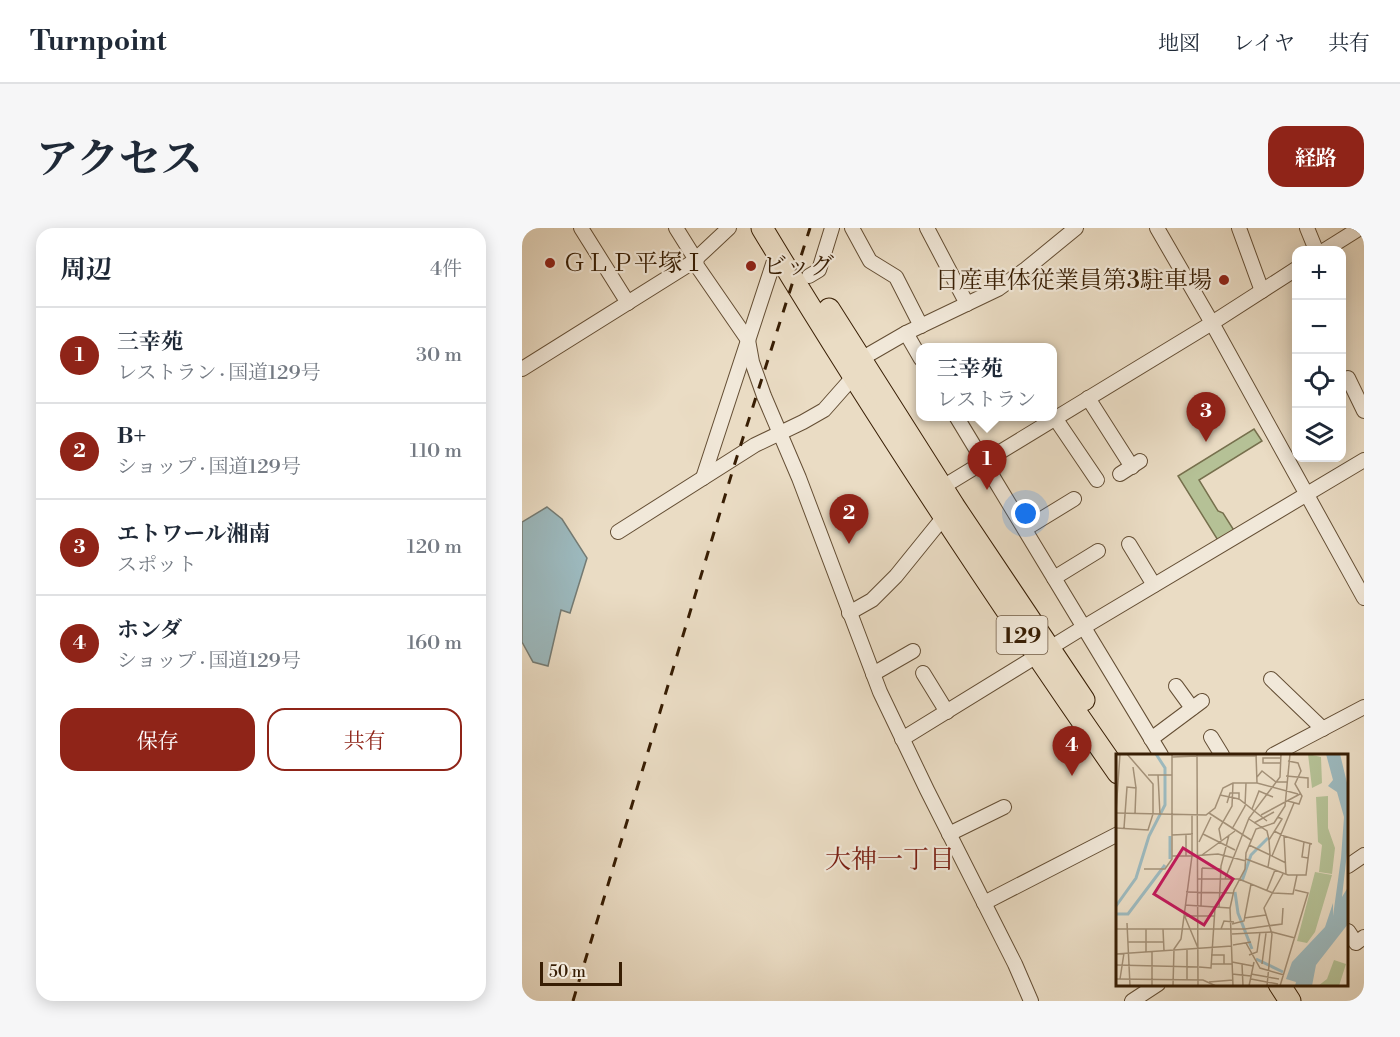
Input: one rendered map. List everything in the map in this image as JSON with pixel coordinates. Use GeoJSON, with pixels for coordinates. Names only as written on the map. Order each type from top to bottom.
{"type":"FeatureCollection","features":[{"type":"Feature","properties":{"kind":"highway","name":"129"},"geometry":{"type":"LineString","coordinates":[[762,228],[857,367],[1116,770]]}},
{"type":"Feature","properties":{"kind":"highway","name":"129"},"geometry":{"type":"LineString","coordinates":[[777,228],[809,276],[857,367]]}},
{"type":"Feature","properties":{"kind":"highway","name":"129"},"geometry":{"type":"LineString","coordinates":[[1043,653],[1121,754]]}},
{"type":"Feature","properties":{"kind":"highway"},"geometry":{"type":"LineString","coordinates":[[1264,986],[1274,1001]]}},
{"type":"Feature","properties":{"kind":"highway"},"geometry":{"type":"LineString","coordinates":[[1280,986],[1290,1001]]}},
{"type":"Feature","properties":{"kind":"street"},"geometry":{"type":"LineString","coordinates":[[581,228],[628,303]]}},
{"type":"Feature","properties":{"kind":"street"},"geometry":{"type":"LineString","coordinates":[[676,228],[696,260],[699,270],[748,340],[755,370],[799,478],[873,674],[902,739],[1015,964],[1031,1001]]}},
{"type":"Feature","properties":{"kind":"street"},"geometry":{"type":"LineString","coordinates":[[522,369],[696,260],[729,228]]}},
{"type":"Feature","properties":{"kind":"street"},"geometry":{"type":"LineString","coordinates":[[809,276],[819,270],[832,228]]}},
{"type":"Feature","properties":{"kind":"street"},"geometry":{"type":"LineString","coordinates":[[852,228],[870,261],[896,277],[921,326]]}},
{"type":"Feature","properties":{"kind":"street"},"geometry":{"type":"LineString","coordinates":[[618,532],[755,445],[824,410],[857,367],[906,333],[998,289],[1026,270],[1076,228]]}},
{"type":"Feature","properties":{"kind":"street"},"geometry":{"type":"LineString","coordinates":[[1157,228],[1364,598]]}},
{"type":"Feature","properties":{"kind":"street"},"geometry":{"type":"LineString","coordinates":[[1239,228],[1262,291]]}},
{"type":"Feature","properties":{"kind":"street"},"geometry":{"type":"LineString","coordinates":[[1306,228],[1314,246]]}},
{"type":"Feature","properties":{"kind":"street"},"geometry":{"type":"LineString","coordinates":[[1331,246],[1360,228]]}},
{"type":"Feature","properties":{"kind":"street"},"geometry":{"type":"LineString","coordinates":[[931,229],[945,275],[967,304]]}},
{"type":"Feature","properties":{"kind":"street"},"geometry":{"type":"LineString","coordinates":[[703,478],[777,252]]}},
{"type":"Feature","properties":{"kind":"street"},"geometry":{"type":"LineString","coordinates":[[1057,417],[1292,273]]}},
{"type":"Feature","properties":{"kind":"street"},"geometry":{"type":"LineString","coordinates":[[906,333],[916,350]]}},
{"type":"Feature","properties":{"kind":"street"},"geometry":{"type":"LineString","coordinates":[[1348,378],[1364,411]]}},
{"type":"Feature","properties":{"kind":"street"},"geometry":{"type":"LineString","coordinates":[[1088,398],[1111,425],[1130,468]]}},
{"type":"Feature","properties":{"kind":"street"},"geometry":{"type":"LineString","coordinates":[[959,421],[1160,754]]}},
{"type":"Feature","properties":{"kind":"street"},"geometry":{"type":"LineString","coordinates":[[936,491],[1050,421]]}},
{"type":"Feature","properties":{"kind":"street"},"geometry":{"type":"LineString","coordinates":[[1057,421],[1097,480]]}},
{"type":"Feature","properties":{"kind":"street"},"geometry":{"type":"LineString","coordinates":[[902,739],[1364,460]]}},
{"type":"Feature","properties":{"kind":"street"},"geometry":{"type":"LineString","coordinates":[[1025,529],[1074,499]]}},
{"type":"Feature","properties":{"kind":"street"},"geometry":{"type":"LineString","coordinates":[[849,613],[872,600],[896,576],[949,511]]}},
{"type":"Feature","properties":{"kind":"street"},"geometry":{"type":"LineString","coordinates":[[1130,544],[1154,585]]}},
{"type":"Feature","properties":{"kind":"street"},"geometry":{"type":"LineString","coordinates":[[1054,578],[1098,551]]}},
{"type":"Feature","properties":{"kind":"street"},"geometry":{"type":"LineString","coordinates":[[873,674],[913,651]]}},
{"type":"Feature","properties":{"kind":"street"},"geometry":{"type":"LineString","coordinates":[[923,673],[947,712]]}},
{"type":"Feature","properties":{"kind":"street"},"geometry":{"type":"LineString","coordinates":[[1271,679],[1323,729]]}},
{"type":"Feature","properties":{"kind":"street"},"geometry":{"type":"LineString","coordinates":[[1151,739],[1197,704],[1176,686]]}},
{"type":"Feature","properties":{"kind":"street"},"geometry":{"type":"LineString","coordinates":[[1275,754],[1364,707]]}},
{"type":"Feature","properties":{"kind":"street"},"geometry":{"type":"LineString","coordinates":[[1211,737],[1221,754]]}},
{"type":"Feature","properties":{"kind":"street"},"geometry":{"type":"LineString","coordinates":[[949,834],[1004,807]]}},
{"type":"Feature","properties":{"kind":"street"},"geometry":{"type":"LineString","coordinates":[[984,903],[1116,835]]}},
{"type":"Feature","properties":{"kind":"street"},"geometry":{"type":"LineString","coordinates":[[1349,865],[1364,855]]}},
{"type":"Feature","properties":{"kind":"street"},"geometry":{"type":"LineString","coordinates":[[1349,934],[1356,943],[1364,937]]}},
{"type":"Feature","properties":{"kind":"street"},"geometry":{"type":"LineString","coordinates":[[1132,1001],[1155,986]]}},
{"type":"Feature","properties":{"kind":"green space"},"geometry":{"type":"Polygon","coordinates":[[[1254,429],[1262,441],[1199,480],[1218,511],[1223,513],[1235,532],[1219,542],[1178,476],[1254,429]]]}},
{"type":"Feature","properties":{"kind":"water"},"geometry":{"type":"Polygon","coordinates":[[[547,507],[562,519],[587,558],[570,613],[561,610],[548,666],[533,662],[522,642],[522,522],[547,507]]]}},
{"type":"Feature","properties":{"kind":"railway"},"geometry":{"type":"LineString","coordinates":[[573,1001],[734,466],[810,228]]}},
{"type":"Feature","properties":{"kind":"place","name":"ＧＬＰ平塚Ⅰ"},"geometry":{"type":"Point","coordinates":[550,263]}},
{"type":"Feature","properties":{"kind":"place","name":"ビッグ"},"geometry":{"type":"Point","coordinates":[751,266]}},
{"type":"Feature","properties":{"kind":"place","name":"日産車体従業員第3駐車場"},"geometry":{"type":"Point","coordinates":[1224,280]}},
{"type":"Feature","properties":{"kind":"place","name":"エトワール湘南"},"geometry":{"type":"Point","coordinates":[1206,442]}},
{"type":"Feature","properties":{"kind":"place","name":"三幸苑"},"geometry":{"type":"Point","coordinates":[987,490]}},
{"type":"Feature","properties":{"kind":"place","name":"B+"},"geometry":{"type":"Point","coordinates":[849,544]}},
{"type":"Feature","properties":{"kind":"place","name":"ホンダ"},"geometry":{"type":"Point","coordinates":[1072,776]}},
{"type":"Feature","properties":{"kind":"district","name":"大神一丁目"},"geometry":{"type":"Point","coordinates":[890,859]}}]}
